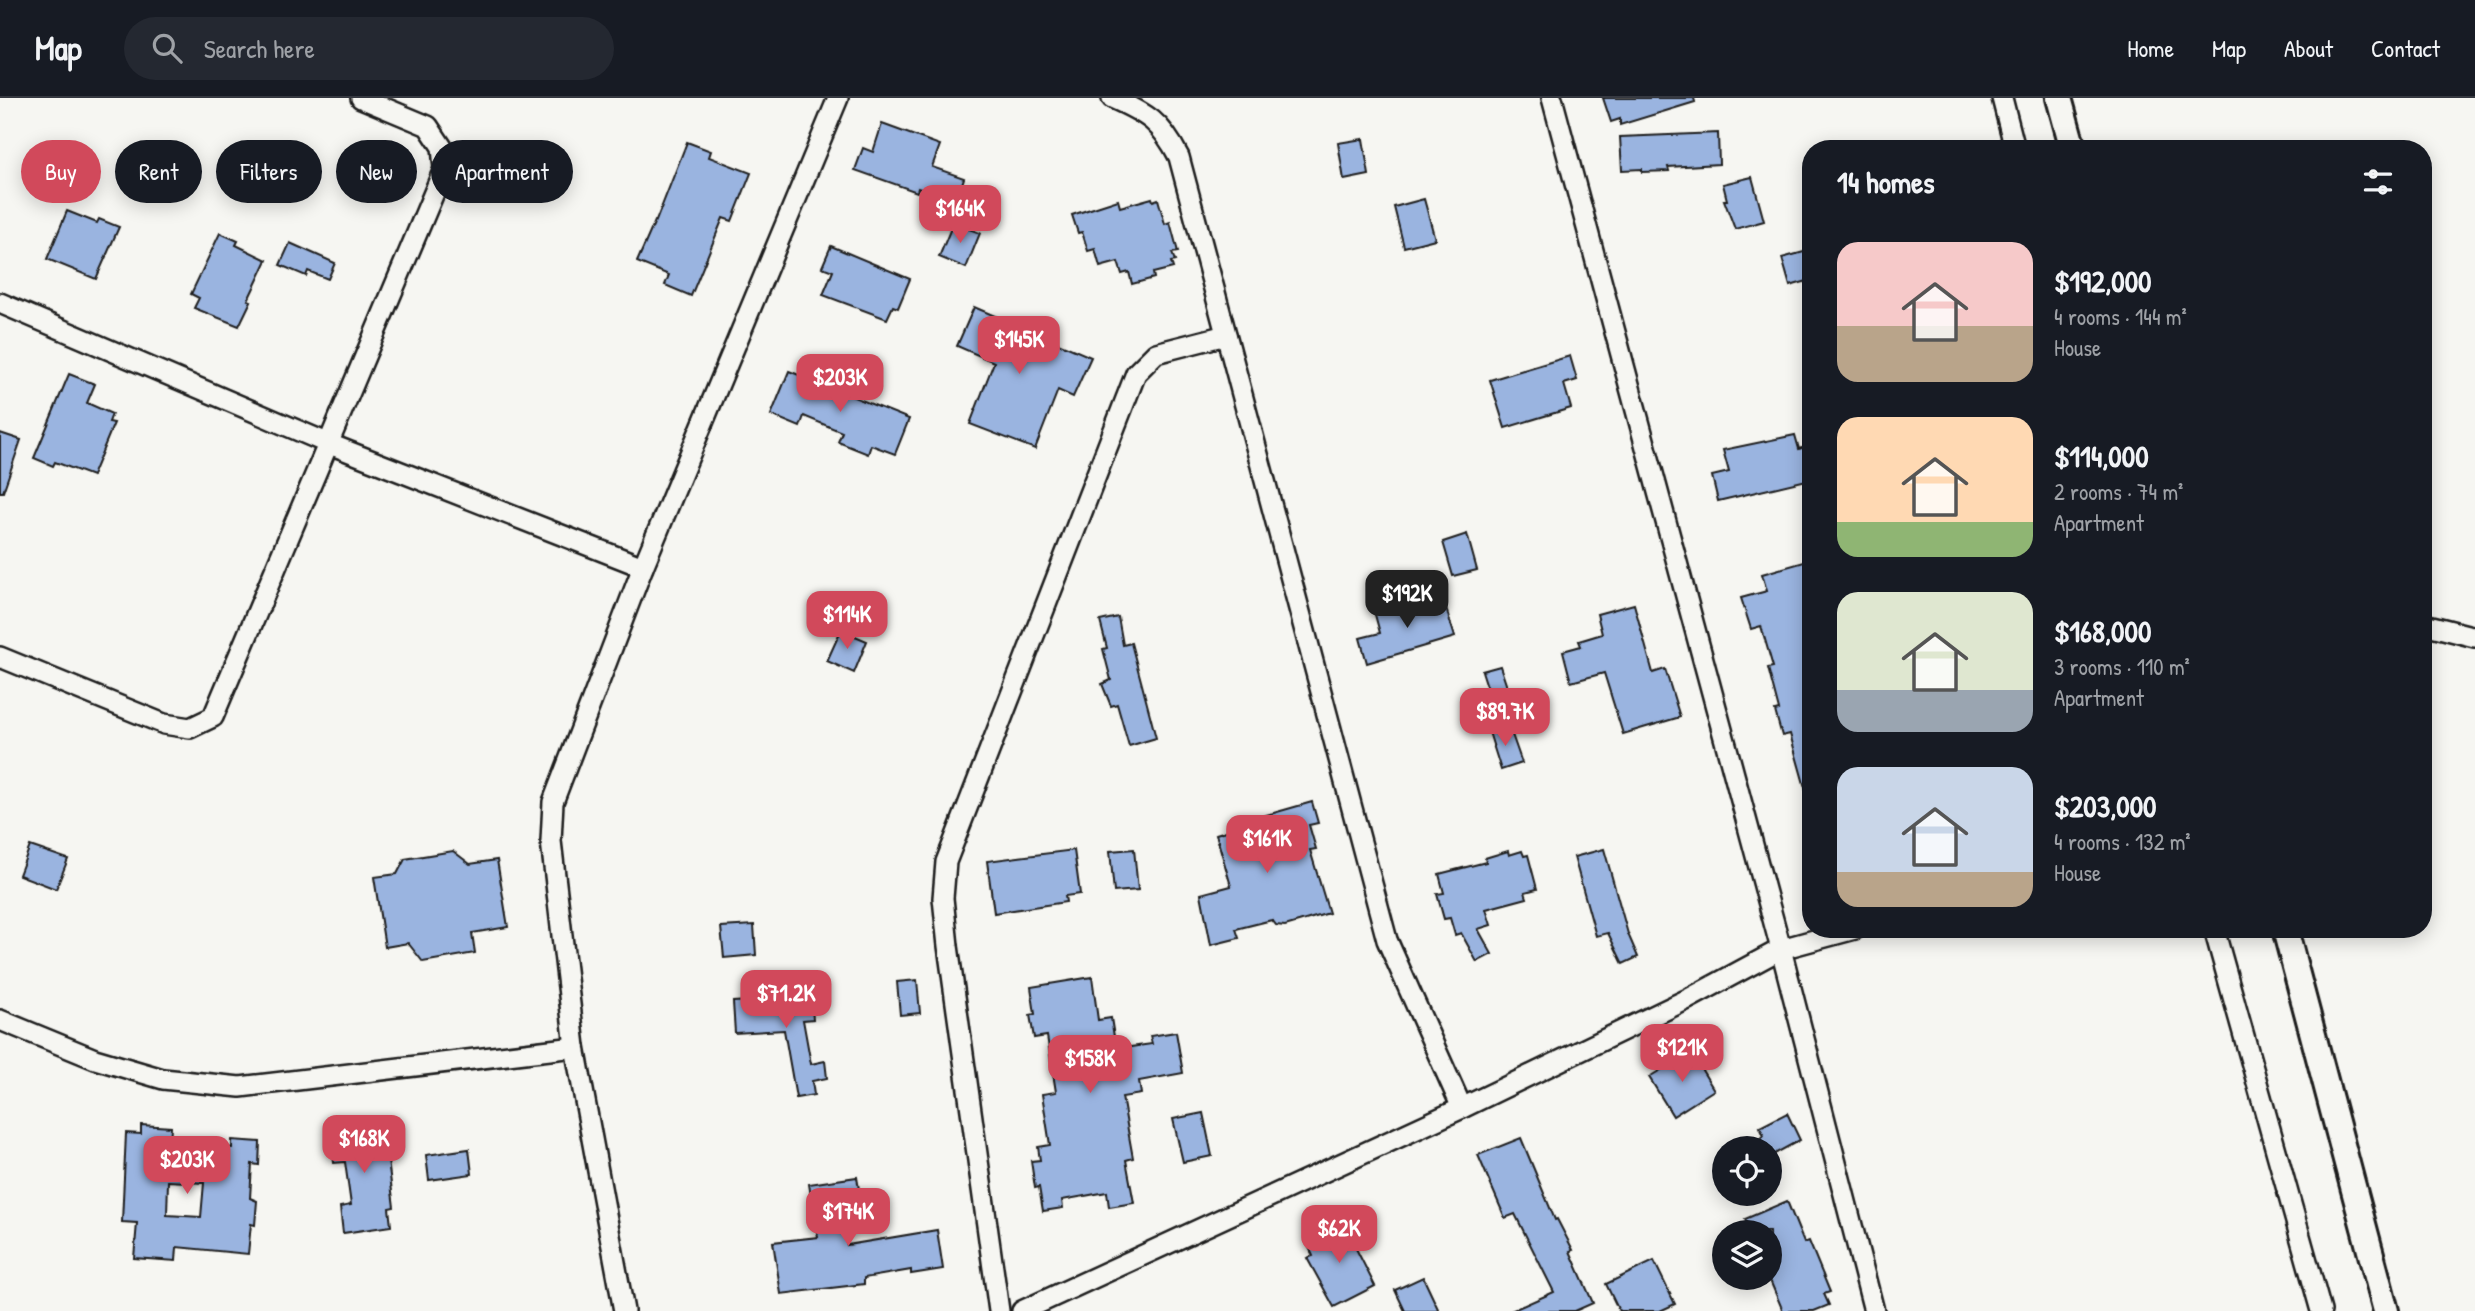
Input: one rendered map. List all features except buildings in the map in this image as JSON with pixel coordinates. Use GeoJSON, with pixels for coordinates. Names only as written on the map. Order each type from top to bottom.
{"type":"FeatureCollection","features":[{"type":"Feature","properties":{"kind":"street"},"geometry":{"type":"LineString","coordinates":[[0,657],[164,724],[190,728],[213,717],[444,169],[442,146],[428,126],[361,98]]}},
{"type":"Feature","properties":{"kind":"street"},"geometry":{"type":"LineString","coordinates":[[624,1311],[575,1047],[551,841],[554,802],[643,567],[838,98]]}},
{"type":"Feature","properties":{"kind":"street"},"geometry":{"type":"LineString","coordinates":[[1112,98],[1142,111],[1167,133],[1179,158],[1387,940],[1462,1108]]}},
{"type":"Feature","properties":{"kind":"street"},"geometry":{"type":"LineString","coordinates":[[1552,98],[1781,949],[1874,1311]]}},
{"type":"Feature","properties":{"kind":"street"},"geometry":{"type":"LineString","coordinates":[[2002,98],[2013,140]]}},
{"type":"Feature","properties":{"kind":"street"},"geometry":{"type":"LineString","coordinates":[[2059,98],[2071,140]]}},
{"type":"Feature","properties":{"kind":"street"},"geometry":{"type":"LineString","coordinates":[[0,303],[327,443],[643,567]]}},
{"type":"Feature","properties":{"kind":"street"},"geometry":{"type":"LineString","coordinates":[[999,1311],[948,946],[943,898],[946,862],[1136,373],[1156,353],[1226,335]]}},
{"type":"Feature","properties":{"kind":"street"},"geometry":{"type":"LineString","coordinates":[[2432,626],[2475,637]]}},
{"type":"Feature","properties":{"kind":"street"},"geometry":{"type":"LineString","coordinates":[[1022,1311],[1462,1108],[1688,999],[1781,949],[1822,938]]}},
{"type":"Feature","properties":{"kind":"street"},"geometry":{"type":"LineString","coordinates":[[2217,938],[2321,1311]]}},
{"type":"Feature","properties":{"kind":"street"},"geometry":{"type":"LineString","coordinates":[[2287,938],[2386,1311]]}},
{"type":"Feature","properties":{"kind":"street"},"geometry":{"type":"LineString","coordinates":[[0,1020],[96,1059],[163,1079],[240,1087],[575,1047]]}}]}
